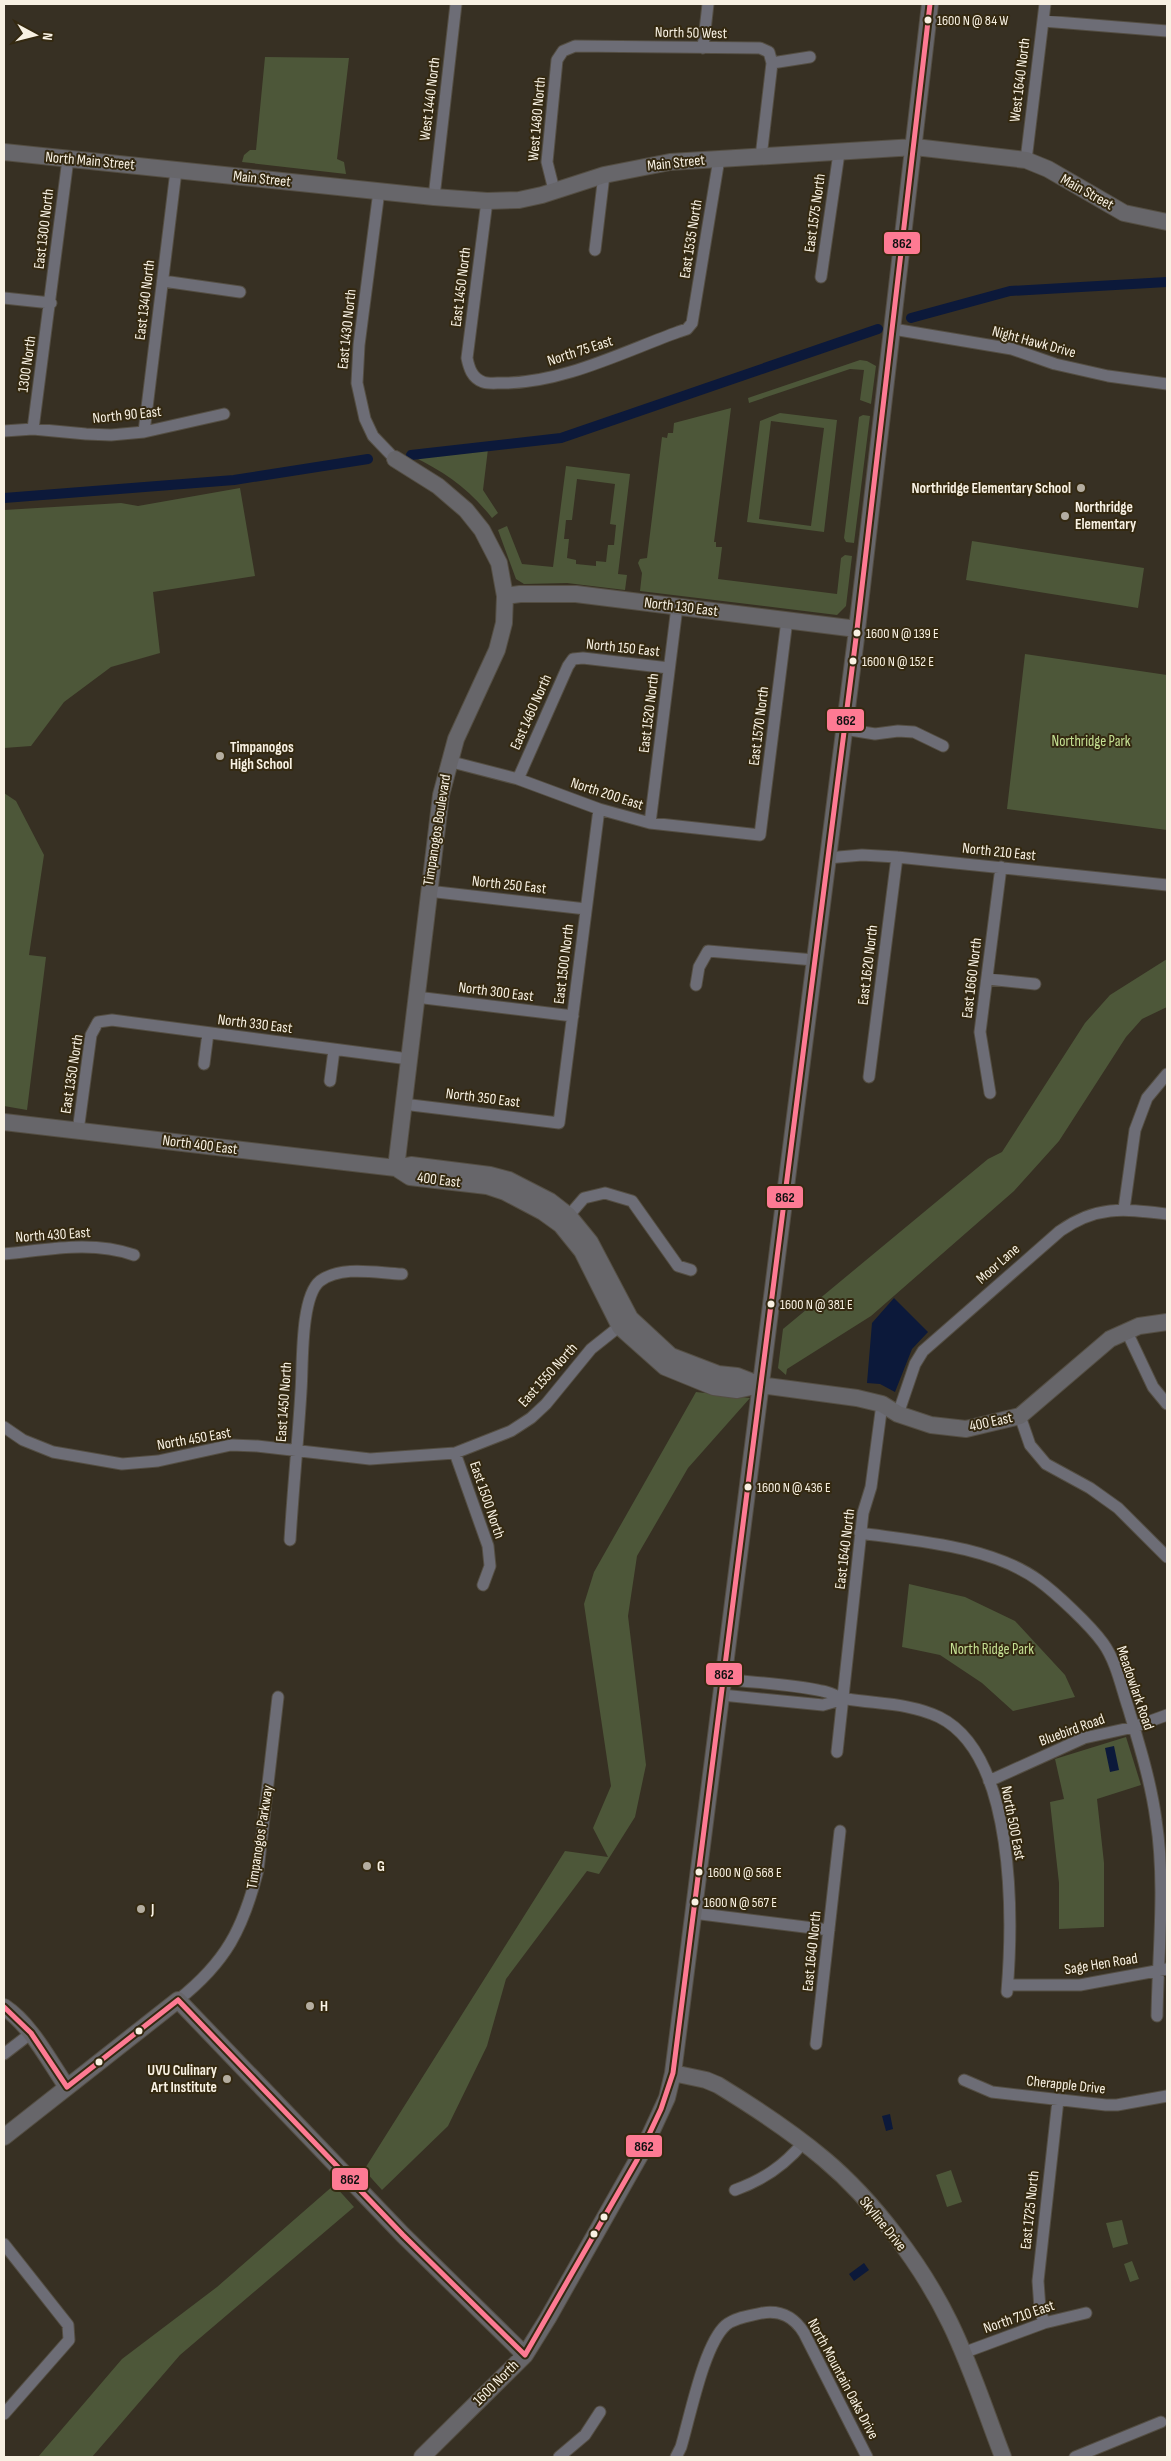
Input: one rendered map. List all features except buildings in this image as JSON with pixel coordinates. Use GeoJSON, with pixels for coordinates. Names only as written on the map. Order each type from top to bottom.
{"type":"FeatureCollection","features":[{"type":"Feature","properties":{"kind":"street","name":"West 1440 North"},"geometry":{"type":"LineString","coordinates":[[434,197],[456,4]]}},
{"type":"Feature","properties":{"kind":"street"},"geometry":{"type":"LineString","coordinates":[[703,48],[708,4]]}},
{"type":"Feature","properties":{"kind":"street","name":"1600 North"},"geometry":{"type":"LineString","coordinates":[[422,2457],[524,2355],[548,2318],[643,2150],[667,2098],[673,2073],[857,629],[930,4]]}},
{"type":"Feature","properties":{"kind":"street","name":"West 1640 North"},"geometry":{"type":"LineString","coordinates":[[1026,160],[1044,4]]}},
{"type":"Feature","properties":{"kind":"street"},"geometry":{"type":"LineString","coordinates":[[1043,20],[1167,30]]}},
{"type":"Feature","properties":{"kind":"street","name":"North 50 West"},"geometry":{"type":"LineString","coordinates":[[563,51],[575,46],[760,48],[769,52],[772,63]]}},
{"type":"Feature","properties":{"kind":"street","name":"West 1480 North"},"geometry":{"type":"LineString","coordinates":[[554,190],[547,162],[558,60],[563,51]]}},
{"type":"Feature","properties":{"kind":"street"},"geometry":{"type":"LineString","coordinates":[[760,157],[772,63],[810,57]]}},
{"type":"Feature","properties":{"kind":"street","name":"Main Street"},"geometry":{"type":"LineString","coordinates":[[176,171],[434,197],[488,201],[519,200],[604,175],[670,162],[914,147],[1026,160],[1048,170],[1124,213],[1167,222]]}},
{"type":"Feature","properties":{"kind":"street","name":"North Main Street"},"geometry":{"type":"LineString","coordinates":[[4,152],[128,163],[176,171]]}},
{"type":"Feature","properties":{"kind":"street","name":"East 1575 North"},"geometry":{"type":"LineString","coordinates":[[821,277],[839,153]]}},
{"type":"Feature","properties":{"kind":"street","name":"East 1300 North"},"geometry":{"type":"LineString","coordinates":[[51,303],[68,159]]}},
{"type":"Feature","properties":{"kind":"street","name":"East 1535 North"},"geometry":{"type":"LineString","coordinates":[[692,323],[719,159]]}},
{"type":"Feature","properties":{"kind":"street","name":"East 1340 North"},"geometry":{"type":"LineString","coordinates":[[144,432],[176,171]]}},
{"type":"Feature","properties":{"kind":"street"},"geometry":{"type":"LineString","coordinates":[[595,250],[604,175]]}},
{"type":"Feature","properties":{"kind":"street","name":"East 1430 North"},"geometry":{"type":"LineString","coordinates":[[378,191],[359,345],[357,383],[365,419],[373,436],[394,459]]}},
{"type":"Feature","properties":{"kind":"street","name":"East 1450 North"},"geometry":{"type":"LineString","coordinates":[[473,376],[468,367],[467,358],[488,201]]}},
{"type":"Feature","properties":{"kind":"street"},"geometry":{"type":"LineString","coordinates":[[163,281],[240,292]]}},
{"type":"Feature","properties":{"kind":"street"},"geometry":{"type":"LineString","coordinates":[[4,298],[51,303]]}},
{"type":"Feature","properties":{"kind":"street","name":"1300 North"},"geometry":{"type":"LineString","coordinates":[[33,428],[51,303]]}},
{"type":"Feature","properties":{"kind":"street","name":"North 75 East"},"geometry":{"type":"LineString","coordinates":[[473,376],[484,383],[511,383],[559,375],[687,329],[692,323]]}},
{"type":"Feature","properties":{"kind":"street","name":"Night Hawk Drive"},"geometry":{"type":"LineString","coordinates":[[893,329],[1012,349],[1072,368],[1167,384]]}},
{"type":"Feature","properties":{"kind":"street","name":"North 90 East"},"geometry":{"type":"LineString","coordinates":[[4,431],[33,428],[86,434],[144,432],[224,414]]}},
{"type":"Feature","properties":{"kind":"street","name":"Timpanogos Boulevard"},"geometry":{"type":"LineString","coordinates":[[394,459],[438,486],[466,510],[482,530],[499,563],[505,596],[504,623],[497,650],[465,718],[448,761],[441,795],[396,1168]]}},
{"type":"Feature","properties":{"kind":"street","name":"North 130 East"},"geometry":{"type":"LineString","coordinates":[[505,596],[520,594],[576,594],[857,629]]}},
{"type":"Feature","properties":{"kind":"street","name":"East 1520 North"},"geometry":{"type":"LineString","coordinates":[[650,823],[677,607]]}},
{"type":"Feature","properties":{"kind":"street","name":"East 1570 North"},"geometry":{"type":"LineString","coordinates":[[760,835],[787,620]]}},
{"type":"Feature","properties":{"kind":"street","name":"North 150 East"},"geometry":{"type":"LineString","coordinates":[[573,659],[583,658],[669,668]]}},
{"type":"Feature","properties":{"kind":"street","name":"East 1460 North"},"geometry":{"type":"LineString","coordinates":[[518,779],[568,666],[573,659]]}},
{"type":"Feature","properties":{"kind":"street"},"geometry":{"type":"LineString","coordinates":[[844,729],[875,734],[898,731],[914,732],[944,746]]}},
{"type":"Feature","properties":{"kind":"street","name":"North 200 East"},"geometry":{"type":"LineString","coordinates":[[448,761],[518,779],[598,809],[650,823],[760,835]]}},
{"type":"Feature","properties":{"kind":"street","name":"East 1500 North"},"geometry":{"type":"LineString","coordinates":[[559,1123],[598,809]]}},
{"type":"Feature","properties":{"kind":"street","name":"North 210 East"},"geometry":{"type":"LineString","coordinates":[[827,858],[862,855],[897,857],[1167,885]]}},
{"type":"Feature","properties":{"kind":"street","name":"East 1620 North"},"geometry":{"type":"LineString","coordinates":[[869,1076],[897,857]]}},
{"type":"Feature","properties":{"kind":"street","name":"East 1660 North"},"geometry":{"type":"LineString","coordinates":[[990,1093],[980,1032],[1002,867]]}},
{"type":"Feature","properties":{"kind":"street","name":"North 250 East"},"geometry":{"type":"LineString","coordinates":[[428,891],[586,909]]}},
{"type":"Feature","properties":{"kind":"street"},"geometry":{"type":"LineString","coordinates":[[696,985],[699,967],[708,951],[814,960]]}},
{"type":"Feature","properties":{"kind":"street"},"geometry":{"type":"LineString","coordinates":[[988,979],[1035,984]]}},
{"type":"Feature","properties":{"kind":"street","name":"North 300 East"},"geometry":{"type":"LineString","coordinates":[[416,997],[573,1016]]}},
{"type":"Feature","properties":{"kind":"street","name":"North 330 East"},"geometry":{"type":"LineString","coordinates":[[98,1022],[112,1020],[408,1059]]}},
{"type":"Feature","properties":{"kind":"street","name":"East 1350 North"},"geometry":{"type":"LineString","coordinates":[[78,1131],[90,1035],[98,1022]]}},
{"type":"Feature","properties":{"kind":"street"},"geometry":{"type":"LineString","coordinates":[[204,1064],[208,1033]]}},
{"type":"Feature","properties":{"kind":"street"},"geometry":{"type":"LineString","coordinates":[[330,1081],[334,1050]]}},
{"type":"Feature","properties":{"kind":"street"},"geometry":{"type":"LineString","coordinates":[[1124,1209],[1135,1130],[1147,1098],[1167,1074]]}},
{"type":"Feature","properties":{"kind":"street","name":"North 350 East"},"geometry":{"type":"LineString","coordinates":[[403,1104],[559,1123]]}},
{"type":"Feature","properties":{"kind":"street","name":"North 400 East"},"geometry":{"type":"LineString","coordinates":[[4,1122],[396,1168]]}},
{"type":"Feature","properties":{"kind":"street","name":"400 East"},"geometry":{"type":"LineString","coordinates":[[396,1168],[411,1165],[490,1175],[510,1180],[550,1202],[565,1220],[590,1242],[625,1322],[671,1356],[718,1374],[737,1376],[760,1386],[857,1398],[882,1404],[898,1414],[931,1425],[966,1429],[1020,1416],[1110,1339],[1139,1326],[1167,1322]]}},
{"type":"Feature","properties":{"kind":"street"},"geometry":{"type":"LineString","coordinates":[[565,1220],[584,1198],[605,1193],[632,1201],[678,1266],[692,1270]]}},
{"type":"Feature","properties":{"kind":"street","name":"Moor Lane"},"geometry":{"type":"LineString","coordinates":[[898,1414],[915,1364],[930,1343],[1072,1222],[1095,1213],[1124,1209],[1167,1214]]}},
{"type":"Feature","properties":{"kind":"street","name":"North 430 East"},"geometry":{"type":"LineString","coordinates":[[4,1254],[78,1246],[117,1249],[134,1255]]}},
{"type":"Feature","properties":{"kind":"street","name":"East 1450 North"},"geometry":{"type":"LineString","coordinates":[[290,1540],[295,1450],[301,1392],[302,1338],[310,1296],[318,1283],[328,1276],[341,1272],[402,1274]]}},
{"type":"Feature","properties":{"kind":"street","name":"East 1550 North"},"geometry":{"type":"LineString","coordinates":[[455,1453],[511,1431],[531,1418],[546,1404],[591,1349],[625,1322]]}},
{"type":"Feature","properties":{"kind":"street"},"geometry":{"type":"LineString","coordinates":[[1127,1332],[1153,1387],[1167,1404]]}},
{"type":"Feature","properties":{"kind":"street","name":"East 1640 North"},"geometry":{"type":"LineString","coordinates":[[837,1752],[860,1533],[863,1513],[871,1487],[882,1404]]}},
{"type":"Feature","properties":{"kind":"street"},"geometry":{"type":"LineString","coordinates":[[1020,1416],[1030,1445],[1046,1464],[1090,1488],[1118,1508],[1167,1557]]}},
{"type":"Feature","properties":{"kind":"street","name":"North 450 East"},"geometry":{"type":"LineString","coordinates":[[4,1427],[23,1440],[53,1452],[122,1464],[158,1461],[231,1445],[370,1459],[455,1453]]}},
{"type":"Feature","properties":{"kind":"street","name":"East 1500 North"},"geometry":{"type":"LineString","coordinates":[[455,1453],[488,1546],[490,1566],[483,1585]]}},
{"type":"Feature","properties":{"kind":"street","name":"Meadowlark Road"},"geometry":{"type":"LineString","coordinates":[[860,1533],[922,1542],[1003,1562],[1037,1580],[1103,1642],[1112,1660],[1134,1727],[1150,1783],[1156,1821],[1163,1970],[1157,2016]]}},
{"type":"Feature","properties":{"kind":"street","name":"North 500 East"},"geometry":{"type":"LineString","coordinates":[[723,1687],[821,1690],[844,1699],[912,1707],[941,1718],[959,1731],[972,1746],[989,1781],[998,1806],[1010,1910],[1008,1988]]}},
{"type":"Feature","properties":{"kind":"street","name":"Timpanogos Parkway"},"geometry":{"type":"LineString","coordinates":[[4,2138],[202,1981],[225,1954],[238,1930],[252,1894],[258,1870],[278,1698]]}},
{"type":"Feature","properties":{"kind":"street","name":"Bluebird Road"},"geometry":{"type":"LineString","coordinates":[[989,1781],[1084,1738],[1134,1727],[1167,1716]]}},
{"type":"Feature","properties":{"kind":"street","name":"East 1640 North"},"geometry":{"type":"LineString","coordinates":[[816,2044],[840,1831]]}},
{"type":"Feature","properties":{"kind":"street"},"geometry":{"type":"LineString","coordinates":[[694,1913],[829,1930]]}},
{"type":"Feature","properties":{"kind":"street","name":"Sage Hen Road"},"geometry":{"type":"LineString","coordinates":[[1008,1988],[1080,1985],[1163,1970]]}},
{"type":"Feature","properties":{"kind":"street"},"geometry":{"type":"LineString","coordinates":[[178,2000],[403,2235],[524,2355]]}},
{"type":"Feature","properties":{"kind":"street"},"geometry":{"type":"LineString","coordinates":[[4,2008],[12,2013],[30,2034],[67,2087]]}},
{"type":"Feature","properties":{"kind":"street"},"geometry":{"type":"LineString","coordinates":[[4,2054],[30,2034]]}},
{"type":"Feature","properties":{"kind":"street","name":"Skyline Drive"},"geometry":{"type":"LineString","coordinates":[[673,2073],[706,2080],[718,2085],[803,2143],[843,2176],[886,2225],[938,2302],[963,2353],[1003,2457]]}},
{"type":"Feature","properties":{"kind":"street","name":"Cherapple Drive"},"geometry":{"type":"LineString","coordinates":[[964,2080],[992,2092],[1117,2105],[1167,2096]]}},
{"type":"Feature","properties":{"kind":"street","name":"East 1725 North"},"geometry":{"type":"LineString","coordinates":[[1044,2323],[1040,2309],[1038,2281],[1058,2100]]}},
{"type":"Feature","properties":{"kind":"street"},"geometry":{"type":"LineString","coordinates":[[735,2190],[754,2183],[778,2169],[803,2143]]}},
{"type":"Feature","properties":{"kind":"street"},"geometry":{"type":"LineString","coordinates":[[4,2244],[68,2325],[69,2340],[4,2414]]}},
{"type":"Feature","properties":{"kind":"street","name":"North Mountain Oaks Drive"},"geometry":{"type":"LineString","coordinates":[[676,2457],[681,2447],[709,2352],[717,2335],[732,2321],[770,2312],[790,2318],[804,2333],[867,2457]]}},
{"type":"Feature","properties":{"kind":"street","name":"North 710 East"},"geometry":{"type":"LineString","coordinates":[[963,2353],[1044,2323],[1086,2313]]}},
{"type":"Feature","properties":{"kind":"street"},"geometry":{"type":"LineString","coordinates":[[560,2457],[585,2434],[600,2412]]}},
{"type":"Feature","properties":{"kind":"street"},"geometry":{"type":"LineString","coordinates":[[1075,2457],[1161,2422]]}},
{"type":"Feature","properties":{"kind":"green space"},"geometry":{"type":"Polygon","coordinates":[[[265,57],[349,58],[337,159],[344,162],[346,174],[242,162],[244,155],[250,150],[256,150],[265,57]]]}},
{"type":"Feature","properties":{"kind":"green space"},"geometry":{"type":"Polygon","coordinates":[[[860,360],[867,361],[876,366],[871,404],[860,400],[864,370],[850,369],[749,403],[748,398],[860,360]]]}},
{"type":"Feature","properties":{"kind":"green space"},"geometry":{"type":"Polygon","coordinates":[[[731,408],[714,542],[716,542],[716,547],[722,547],[718,579],[837,594],[841,558],[845,555],[852,556],[846,606],[837,615],[640,591],[642,573],[638,563],[640,559],[647,558],[662,437],[667,438],[668,433],[673,433],[674,423],[731,408]]]}},
{"type":"Feature","properties":{"kind":"green space"},"geometry":{"type":"Polygon","coordinates":[[[780,413],[837,420],[824,532],[747,522],[760,421],[780,413]],[[771,421],[759,519],[811,526],[824,428],[771,421]]]}},
{"type":"Feature","properties":{"kind":"green space"},"geometry":{"type":"Polygon","coordinates":[[[863,415],[870,416],[854,543],[846,542],[844,538],[859,417],[863,415]]]}},
{"type":"Feature","properties":{"kind":"green space"},"geometry":{"type":"Polygon","coordinates":[[[488,449],[483,490],[498,513],[492,518],[456,482],[412,456],[488,449]]]}},
{"type":"Feature","properties":{"kind":"green space"},"geometry":{"type":"Polygon","coordinates":[[[566,466],[630,474],[618,574],[627,575],[625,590],[567,583],[524,584],[516,579],[498,530],[507,526],[522,564],[553,567],[566,466]],[[577,479],[572,520],[566,520],[564,539],[569,539],[567,558],[576,560],[576,564],[596,566],[596,561],[606,562],[608,545],[614,545],[616,525],[610,524],[615,484],[577,479]]]}},
{"type":"Feature","properties":{"kind":"green space"},"geometry":{"type":"Polygon","coordinates":[[[240,488],[255,576],[153,592],[160,653],[111,667],[64,702],[31,746],[4,748],[4,510],[121,503],[138,506],[240,488]]]}},
{"type":"Feature","properties":{"kind":"green space"},"geometry":{"type":"Polygon","coordinates":[[[972,541],[1144,568],[1138,608],[966,580],[972,541]]]}},
{"type":"Feature","properties":{"kind":"green space","name":"Northridge Park"},"geometry":{"type":"Polygon","coordinates":[[[1025,654],[1167,675],[1167,830],[1007,809],[1025,654]]]}},
{"type":"Feature","properties":{"kind":"green space"},"geometry":{"type":"Polygon","coordinates":[[[4,793],[16,801],[44,855],[29,955],[46,957],[27,1110],[4,1106],[4,793]]]}},
{"type":"Feature","properties":{"kind":"green space"},"geometry":{"type":"Polygon","coordinates":[[[1167,959],[1167,1007],[1142,1019],[1126,1037],[1059,1141],[1014,1191],[871,1316],[787,1369],[786,1375],[778,1368],[783,1329],[988,1159],[1002,1152],[1085,1023],[1110,995],[1167,959]]]}},
{"type":"Feature","properties":{"kind":"green space"},"geometry":{"type":"Polygon","coordinates":[[[696,1392],[750,1398],[688,1468],[637,1556],[628,1616],[646,1765],[635,1817],[599,1874],[587,1871],[506,1979],[487,2046],[448,2126],[382,2190],[364,2170],[565,1851],[608,1857],[593,1828],[611,1786],[584,1604],[594,1572],[696,1392]]]}},
{"type":"Feature","properties":{"kind":"green space","name":"North Ridge Park"},"geometry":{"type":"Polygon","coordinates":[[[909,1584],[965,1597],[1015,1621],[1065,1675],[1075,1697],[1013,1711],[982,1683],[940,1655],[902,1647],[909,1584]]]}},
{"type":"Feature","properties":{"kind":"green space"},"geometry":{"type":"Polygon","coordinates":[[[1126,1737],[1141,1785],[1097,1799],[1104,1863],[1104,1927],[1059,1929],[1059,1883],[1050,1802],[1064,1799],[1055,1759],[1126,1737]]]}},
{"type":"Feature","properties":{"kind":"green space"},"geometry":{"type":"Polygon","coordinates":[[[951,2170],[962,2202],[947,2207],[936,2175],[951,2170]]]}},
{"type":"Feature","properties":{"kind":"green space"},"geometry":{"type":"Polygon","coordinates":[[[334,2185],[354,2207],[180,2355],[92,2457],[38,2457],[122,2359],[217,2287],[334,2185]]]}},
{"type":"Feature","properties":{"kind":"green space"},"geometry":{"type":"Polygon","coordinates":[[[1122,2220],[1128,2244],[1113,2248],[1106,2223],[1122,2220]]]}},
{"type":"Feature","properties":{"kind":"green space"},"geometry":{"type":"Polygon","coordinates":[[[1132,2261],[1139,2279],[1130,2282],[1124,2264],[1132,2261]]]}},
{"type":"Feature","properties":{"kind":"water"},"geometry":{"type":"Polygon","coordinates":[[[894,1298],[928,1332],[912,1349],[895,1392],[880,1384],[867,1383],[872,1323],[894,1298]]]}},
{"type":"Feature","properties":{"kind":"water"},"geometry":{"type":"Polygon","coordinates":[[[1114,1746],[1119,1770],[1110,1772],[1105,1748],[1114,1746]]]}},
{"type":"Feature","properties":{"kind":"water"},"geometry":{"type":"Polygon","coordinates":[[[890,2114],[893,2129],[886,2131],[882,2116],[890,2114]]]}},
{"type":"Feature","properties":{"kind":"water"},"geometry":{"type":"Polygon","coordinates":[[[864,2263],[869,2270],[854,2281],[849,2274],[864,2263]]]}},
{"type":"Feature","properties":{"kind":"waterway"},"geometry":{"type":"LineString","coordinates":[[911,318],[1010,291],[1167,282]]}},
{"type":"Feature","properties":{"kind":"waterway"},"geometry":{"type":"LineString","coordinates":[[411,455],[561,438],[878,329]]}},
{"type":"Feature","properties":{"kind":"waterway"},"geometry":{"type":"LineString","coordinates":[[4,498],[234,480],[368,459]]}},
{"type":"Feature","properties":{"kind":"transit line","name":"862"},"geometry":{"type":"LineString","coordinates":[[525,2355],[637,2160],[661,2109],[673,2073],[856,638],[930,4]]}},
{"type":"Feature","properties":{"kind":"transit line","name":"862"},"geometry":{"type":"LineString","coordinates":[[178,2000],[403,2235],[525,2355]]}},
{"type":"Feature","properties":{"kind":"transit line","name":"862"},"geometry":{"type":"LineString","coordinates":[[67,2087],[178,2000]]}},
{"type":"Feature","properties":{"kind":"transit line","name":"862"},"geometry":{"type":"LineString","coordinates":[[4,2007],[31,2033],[67,2087]]}},
{"type":"Feature","properties":{"kind":"place","name":"1600 N @ 84 W"},"geometry":{"type":"Point","coordinates":[928,20]}},
{"type":"Feature","properties":{"kind":"place","name":"Northridge Elementary School"},"geometry":{"type":"Point","coordinates":[1081,488]}},
{"type":"Feature","properties":{"kind":"place","name":"Northridge Elementary"},"geometry":{"type":"Point","coordinates":[1065,516]}},
{"type":"Feature","properties":{"kind":"place","name":"1600 N @ 139 E"},"geometry":{"type":"Point","coordinates":[857,633]}},
{"type":"Feature","properties":{"kind":"place","name":"1600 N @ 152 E"},"geometry":{"type":"Point","coordinates":[853,661]}},
{"type":"Feature","properties":{"kind":"place","name":"Timpanogos High School"},"geometry":{"type":"Point","coordinates":[220,756]}},
{"type":"Feature","properties":{"kind":"place","name":"1600 N @ 381 E"},"geometry":{"type":"Point","coordinates":[771,1304]}},
{"type":"Feature","properties":{"kind":"place","name":"1600 N @ 436 E"},"geometry":{"type":"Point","coordinates":[748,1487]}},
{"type":"Feature","properties":{"kind":"place","name":"G"},"geometry":{"type":"Point","coordinates":[367,1866]}},
{"type":"Feature","properties":{"kind":"place","name":"1600 N @ 568 E"},"geometry":{"type":"Point","coordinates":[699,1872]}},
{"type":"Feature","properties":{"kind":"place","name":"1600 N @ 567 E"},"geometry":{"type":"Point","coordinates":[695,1902]}},
{"type":"Feature","properties":{"kind":"place","name":"J"},"geometry":{"type":"Point","coordinates":[141,1909]}},
{"type":"Feature","properties":{"kind":"place","name":"H"},"geometry":{"type":"Point","coordinates":[310,2006]}},
{"type":"Feature","properties":{"kind":"place","name":"UVU Culinary Art Institute"},"geometry":{"type":"Point","coordinates":[227,2079]}}]}
